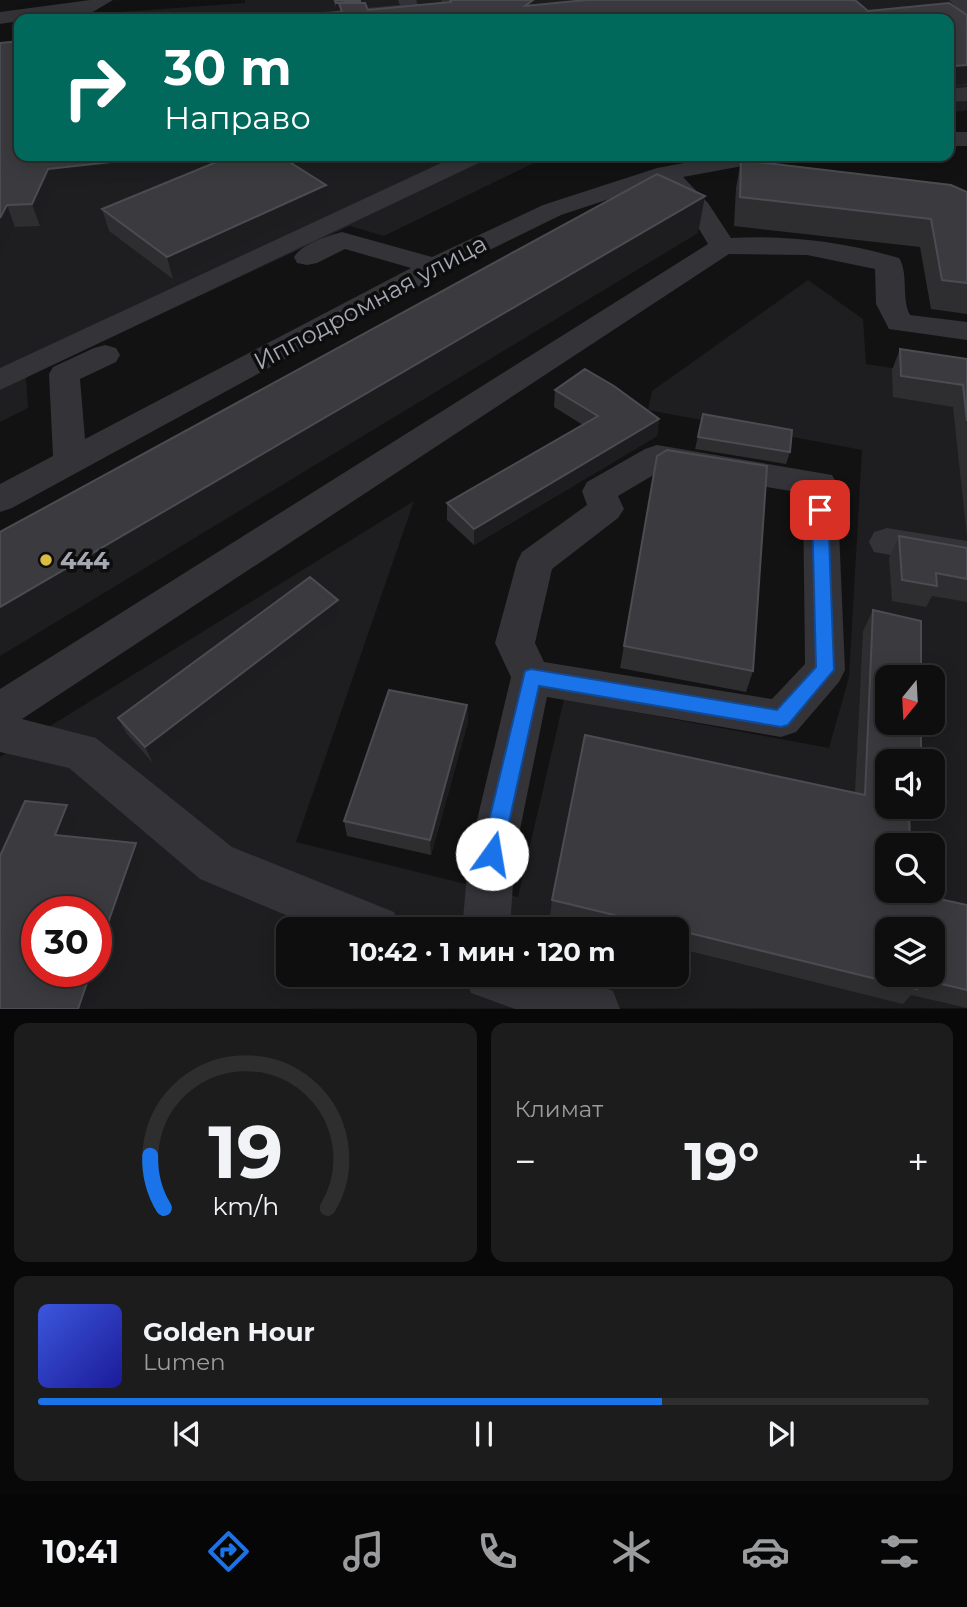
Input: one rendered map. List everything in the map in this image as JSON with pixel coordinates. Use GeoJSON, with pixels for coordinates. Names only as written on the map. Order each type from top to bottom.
{"type":"FeatureCollection","features":[{"type":"Feature","properties":{"kind":"street"},"geometry":{"type":"LineString","coordinates":[[33,14],[91,7],[104,0]]}},
{"type":"Feature","properties":{"kind":"street"},"geometry":{"type":"LineString","coordinates":[[367,14],[411,10],[407,0]]}},
{"type":"Feature","properties":{"kind":"street"},"geometry":{"type":"LineString","coordinates":[[958,0],[967,7]]}},
{"type":"Feature","properties":{"kind":"street"},"geometry":{"type":"LineString","coordinates":[[0,380],[464,161]]}},
{"type":"Feature","properties":{"kind":"street","name":"Ипподромная улица"},"geometry":{"type":"LineString","coordinates":[[0,499],[435,266],[552,210],[618,186],[666,173],[732,161]]}},
{"type":"Feature","properties":{"kind":"street"},"geometry":{"type":"LineString","coordinates":[[666,173],[699,208],[723,246]]}},
{"type":"Feature","properties":{"kind":"street"},"geometry":{"type":"LineString","coordinates":[[70,462],[64,374],[342,240],[435,266]]}},
{"type":"Feature","properties":{"kind":"street"},"geometry":{"type":"LineString","coordinates":[[0,711],[723,246],[759,244],[864,255],[889,264],[890,304],[899,323],[967,331]]}},
{"type":"Feature","properties":{"kind":"street"},"geometry":{"type":"LineString","coordinates":[[487,917],[492,854],[531,677],[515,643],[535,562],[606,509],[599,491],[657,457],[820,484],[825,670],[781,719],[531,677]]}},
{"type":"Feature","properties":{"kind":"street"},"geometry":{"type":"LineString","coordinates":[[887,541],[967,555]]}},
{"type":"Feature","properties":{"kind":"street"},"geometry":{"type":"LineString","coordinates":[[0,733],[81,752],[216,863],[348,917]]}},
{"type":"Feature","properties":{"kind":"street"},"geometry":{"type":"LineString","coordinates":[[526,987],[595,1009]]}},
{"type":"Feature","properties":{"kind":"shaded area"},"geometry":{"type":"Polygon","coordinates":[[[245,0],[967,0],[967,110],[954,112],[954,14],[93,14],[245,3],[245,0]]]}},
{"type":"Feature","properties":{"kind":"shaded area"},"geometry":{"type":"Polygon","coordinates":[[[14,33],[14,161],[538,161],[384,236],[350,226],[26,377],[28,408],[0,422],[0,44],[11,42],[14,33]]]}},
{"type":"Feature","properties":{"kind":"shaded area"},"geometry":{"type":"Polygon","coordinates":[[[808,280],[863,319],[866,364],[967,379],[967,1008],[0,1009],[0,757],[414,501],[296,842],[518,897],[564,699],[829,748],[849,677],[862,450],[648,410],[652,391],[808,280]]]}},
{"type":"Feature","properties":{"kind":"building"},"geometry":{"type":"Polygon","coordinates":[[[335,0],[360,0],[360,1],[336,3],[335,0]]]}},
{"type":"Feature","properties":{"kind":"building"},"geometry":{"type":"Polygon","coordinates":[[[450,0],[533,0],[525,6],[586,0],[855,0],[868,11],[949,3],[967,15],[967,65],[954,67],[954,14],[319,14],[342,12],[339,3],[365,3],[368,10],[451,2],[450,0]]]}},
{"type":"Feature","properties":{"kind":"building"},"geometry":{"type":"Polygon","coordinates":[[[14,42],[14,161],[121,161],[48,169],[32,204],[7,205],[0,218],[0,43],[14,42]]]}},
{"type":"Feature","properties":{"kind":"building"},"geometry":{"type":"Polygon","coordinates":[[[219,161],[288,161],[326,185],[167,257],[102,209],[219,161]]]}},
{"type":"Feature","properties":{"kind":"building"},"geometry":{"type":"Polygon","coordinates":[[[741,161],[951,185],[967,192],[967,283],[942,280],[931,219],[740,197],[741,161]]]}},
{"type":"Feature","properties":{"kind":"building"},"geometry":{"type":"Polygon","coordinates":[[[657,174],[705,196],[0,607],[0,532],[657,174]]]}},
{"type":"Feature","properties":{"kind":"building"},"geometry":{"type":"Polygon","coordinates":[[[900,349],[967,359],[967,421],[963,385],[901,376],[900,349]]]}},
{"type":"Feature","properties":{"kind":"building"},"geometry":{"type":"Polygon","coordinates":[[[585,369],[614,386],[659,419],[474,529],[447,503],[598,416],[555,390],[585,369]]]}},
{"type":"Feature","properties":{"kind":"building"},"geometry":{"type":"Polygon","coordinates":[[[703,414],[792,430],[790,452],[698,437],[703,414]]]}},
{"type":"Feature","properties":{"kind":"building"},"geometry":{"type":"Polygon","coordinates":[[[667,450],[767,466],[753,671],[624,646],[657,456],[667,450]]]}},
{"type":"Feature","properties":{"kind":"building"},"geometry":{"type":"Polygon","coordinates":[[[899,536],[967,548],[967,579],[936,573],[937,586],[902,580],[899,536]]]}},
{"type":"Feature","properties":{"kind":"building"},"geometry":{"type":"Polygon","coordinates":[[[310,577],[338,600],[145,747],[118,718],[310,577]]]}},
{"type":"Feature","properties":{"kind":"building"},"geometry":{"type":"Polygon","coordinates":[[[873,610],[921,621],[921,665],[875,665],[875,735],[921,735],[921,749],[875,749],[875,819],[909,819],[910,833],[875,833],[875,903],[945,903],[945,900],[967,905],[967,990],[945,985],[945,917],[875,917],[875,979],[689,933],[689,917],[622,917],[552,900],[585,735],[865,795],[873,610]]]}},
{"type":"Feature","properties":{"kind":"building"},"geometry":{"type":"Polygon","coordinates":[[[389,690],[467,705],[430,840],[344,821],[389,690]]]}},
{"type":"Feature","properties":{"kind":"building"},"geometry":{"type":"Polygon","coordinates":[[[25,801],[67,805],[55,835],[136,843],[112,911],[112,896],[21,896],[21,987],[86,987],[78,1009],[0,1009],[0,856],[25,801]]]}},
{"type":"Feature","properties":{"kind":"place","name":"444"},"geometry":{"type":"Point","coordinates":[46,560]}},
{"type":"Feature","properties":{"kind":"route"},"geometry":{"type":"LineString","coordinates":[[492,854],[531,677],[781,719],[825,670],[820,510]]}}]}
